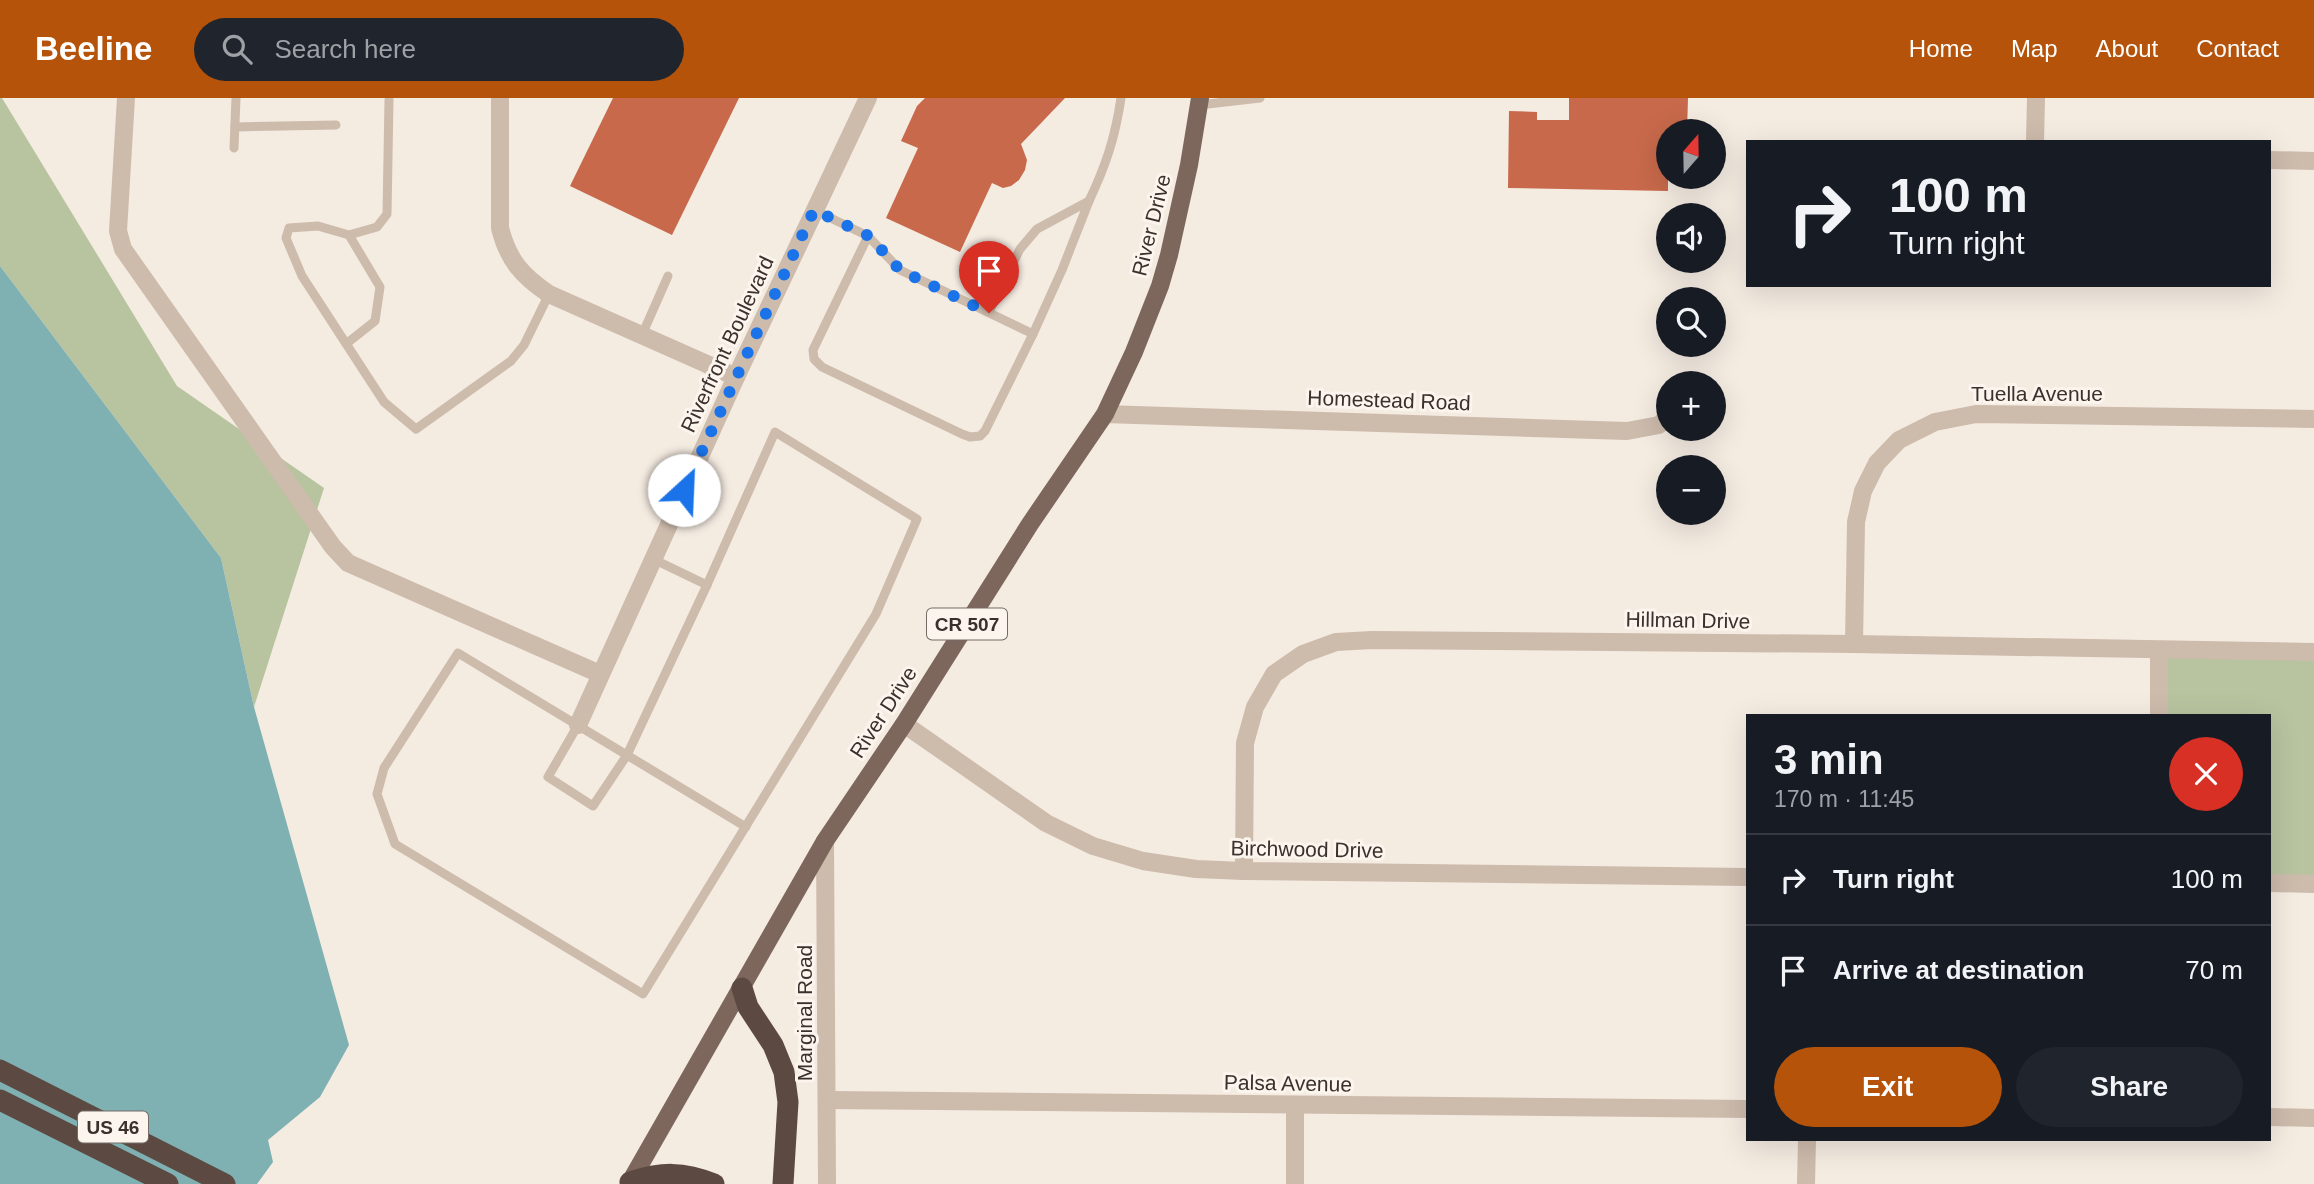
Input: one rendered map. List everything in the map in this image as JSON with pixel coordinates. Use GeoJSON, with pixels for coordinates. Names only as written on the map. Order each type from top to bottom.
{"type":"FeatureCollection","features":[{"type":"Feature","properties":{"kind":"highway"},"geometry":{"type":"LineString","coordinates":[[742,988],[748,1007],[773,1045],[784,1072],[788,1102],[783,1184]]}},
{"type":"Feature","properties":{"kind":"highway","name":"US 46"},"geometry":{"type":"LineString","coordinates":[[0,1070],[225,1184]]}},
{"type":"Feature","properties":{"kind":"highway","name":"US 46"},"geometry":{"type":"LineString","coordinates":[[0,1100],[168,1184]]}},
{"type":"Feature","properties":{"kind":"highway"},"geometry":{"type":"LineString","coordinates":[[630,1183],[665,1174],[693,1177],[714,1184]]}},
{"type":"Feature","properties":{"kind":"main road","name":"River Drive"},"geometry":{"type":"LineString","coordinates":[[630,1183],[825,841],[904,724],[1030,524],[1105,414],[1134,352],[1163,276],[1177,228],[1199,101]]}},
{"type":"Feature","properties":{"kind":"street"},"geometry":{"type":"LineString","coordinates":[[126,98],[118,231],[123,249],[333,547],[348,563],[600,674]]}},
{"type":"Feature","properties":{"kind":"street"},"geometry":{"type":"LineString","coordinates":[[500,98],[500,228],[511,257],[519,269],[530,281],[549,294],[736,377]]}},
{"type":"Feature","properties":{"kind":"street","name":"Riverfront Boulevard"},"geometry":{"type":"LineString","coordinates":[[578,725],[736,377],[868,98]]}},
{"type":"Feature","properties":{"kind":"street"},"geometry":{"type":"LineString","coordinates":[[2035,140],[2036,98]]}},
{"type":"Feature","properties":{"kind":"street"},"geometry":{"type":"LineString","coordinates":[[2271,160],[2314,161]]}},
{"type":"Feature","properties":{"kind":"street","name":"Homestead Road"},"geometry":{"type":"LineString","coordinates":[[1105,414],[1627,431],[1656,426]]}},
{"type":"Feature","properties":{"kind":"street","name":"Tuella Avenue"},"geometry":{"type":"LineString","coordinates":[[1854,644],[1856,522],[1863,491],[1877,463],[1899,440],[1935,422],[1976,414],[2314,419]]}},
{"type":"Feature","properties":{"kind":"street","name":"Hillman Drive"},"geometry":{"type":"LineString","coordinates":[[1244,871],[1245,743],[1255,707],[1274,674],[1303,654],[1336,642],[1371,640],[1854,644],[2314,652]]}},
{"type":"Feature","properties":{"kind":"street"},"geometry":{"type":"LineString","coordinates":[[2159,714],[2160,651]]}},
{"type":"Feature","properties":{"kind":"street","name":"Birchwood Drive"},"geometry":{"type":"LineString","coordinates":[[904,724],[1046,823],[1093,846],[1143,861],[1196,869],[1244,871],[1746,877]]}},
{"type":"Feature","properties":{"kind":"street","name":"Marginal Road"},"geometry":{"type":"LineString","coordinates":[[825,841],[827,1184]]}},
{"type":"Feature","properties":{"kind":"street"},"geometry":{"type":"LineString","coordinates":[[2271,883],[2314,884]]}},
{"type":"Feature","properties":{"kind":"street","name":"Palsa Avenue"},"geometry":{"type":"LineString","coordinates":[[827,1100],[1746,1109]]}},
{"type":"Feature","properties":{"kind":"street"},"geometry":{"type":"LineString","coordinates":[[1295,1106],[1295,1184]]}},
{"type":"Feature","properties":{"kind":"street"},"geometry":{"type":"LineString","coordinates":[[2271,1117],[2314,1118]]}},
{"type":"Feature","properties":{"kind":"street"},"geometry":{"type":"LineString","coordinates":[[1806,1184],[1807,1141]]}},
{"type":"Feature","properties":{"kind":"lane"},"geometry":{"type":"LineString","coordinates":[[234,148],[236,98]]}},
{"type":"Feature","properties":{"kind":"lane"},"geometry":{"type":"LineString","coordinates":[[869,236],[813,350],[814,359],[822,367],[962,434],[976,437],[985,431],[1062,270],[1109,158],[1121,98]]}},
{"type":"Feature","properties":{"kind":"lane"},"geometry":{"type":"LineString","coordinates":[[1199,101],[1260,98]]}},
{"type":"Feature","properties":{"kind":"lane"},"geometry":{"type":"LineString","coordinates":[[389,100],[387,214],[377,227],[349,235],[318,226],[289,228],[286,239],[302,276],[384,402],[416,429],[511,361],[524,345],[549,294]]}},
{"type":"Feature","properties":{"kind":"lane"},"geometry":{"type":"LineString","coordinates":[[235,127],[336,125]]}},
{"type":"Feature","properties":{"kind":"lane"},"geometry":{"type":"LineString","coordinates":[[989,313],[1020,249],[1037,229],[1089,201]]}},
{"type":"Feature","properties":{"kind":"lane"},"geometry":{"type":"LineString","coordinates":[[814,210],[869,236],[900,270],[1033,334]]}},
{"type":"Feature","properties":{"kind":"lane"},"geometry":{"type":"LineString","coordinates":[[346,344],[375,321],[380,287],[349,235]]}},
{"type":"Feature","properties":{"kind":"lane"},"geometry":{"type":"LineString","coordinates":[[642,335],[668,276]]}},
{"type":"Feature","properties":{"kind":"lane"},"geometry":{"type":"LineString","coordinates":[[578,725],[548,777],[593,806],[627,755],[775,432],[917,520],[876,614],[746,827],[643,994],[395,844],[377,794],[384,768],[458,653],[578,725],[627,755],[746,827]]}},
{"type":"Feature","properties":{"kind":"lane"},"geometry":{"type":"LineString","coordinates":[[653,559],[707,585]]}},
{"type":"Feature","properties":{"kind":"green space"},"geometry":{"type":"Polygon","coordinates":[[[0,98],[177,386],[324,488],[254,707],[221,558],[0,266],[0,98]]]}},
{"type":"Feature","properties":{"kind":"green space"},"geometry":{"type":"Polygon","coordinates":[[[2159,651],[2314,652],[2314,884],[2271,883],[2271,714],[2159,714],[2159,651]]]}},
{"type":"Feature","properties":{"kind":"water"},"geometry":{"type":"Polygon","coordinates":[[[0,266],[221,558],[254,707],[349,1045],[320,1097],[268,1140],[273,1162],[257,1184],[0,1184],[0,266]]]}},
{"type":"Feature","properties":{"kind":"building"},"geometry":{"type":"Polygon","coordinates":[[[613,98],[739,98],[672,235],[570,186],[613,98]]]}},
{"type":"Feature","properties":{"kind":"building"},"geometry":{"type":"Polygon","coordinates":[[[925,98],[1065,98],[1021,144],[1027,160],[1019,180],[1003,188],[992,183],[960,252],[886,218],[918,148],[901,141],[917,106],[925,98]]]}},
{"type":"Feature","properties":{"kind":"building"},"geometry":{"type":"Polygon","coordinates":[[[1569,98],[1688,98],[1687,119],[1656,119],[1656,189],[1668,191],[1508,188],[1509,111],[1537,112],[1537,120],[1569,120],[1569,98]]]}},
{"type":"Feature","properties":{"kind":"route"},"geometry":{"type":"LineString","coordinates":[[684,490],[814,210],[869,236],[900,270],[989,313]]}}]}
